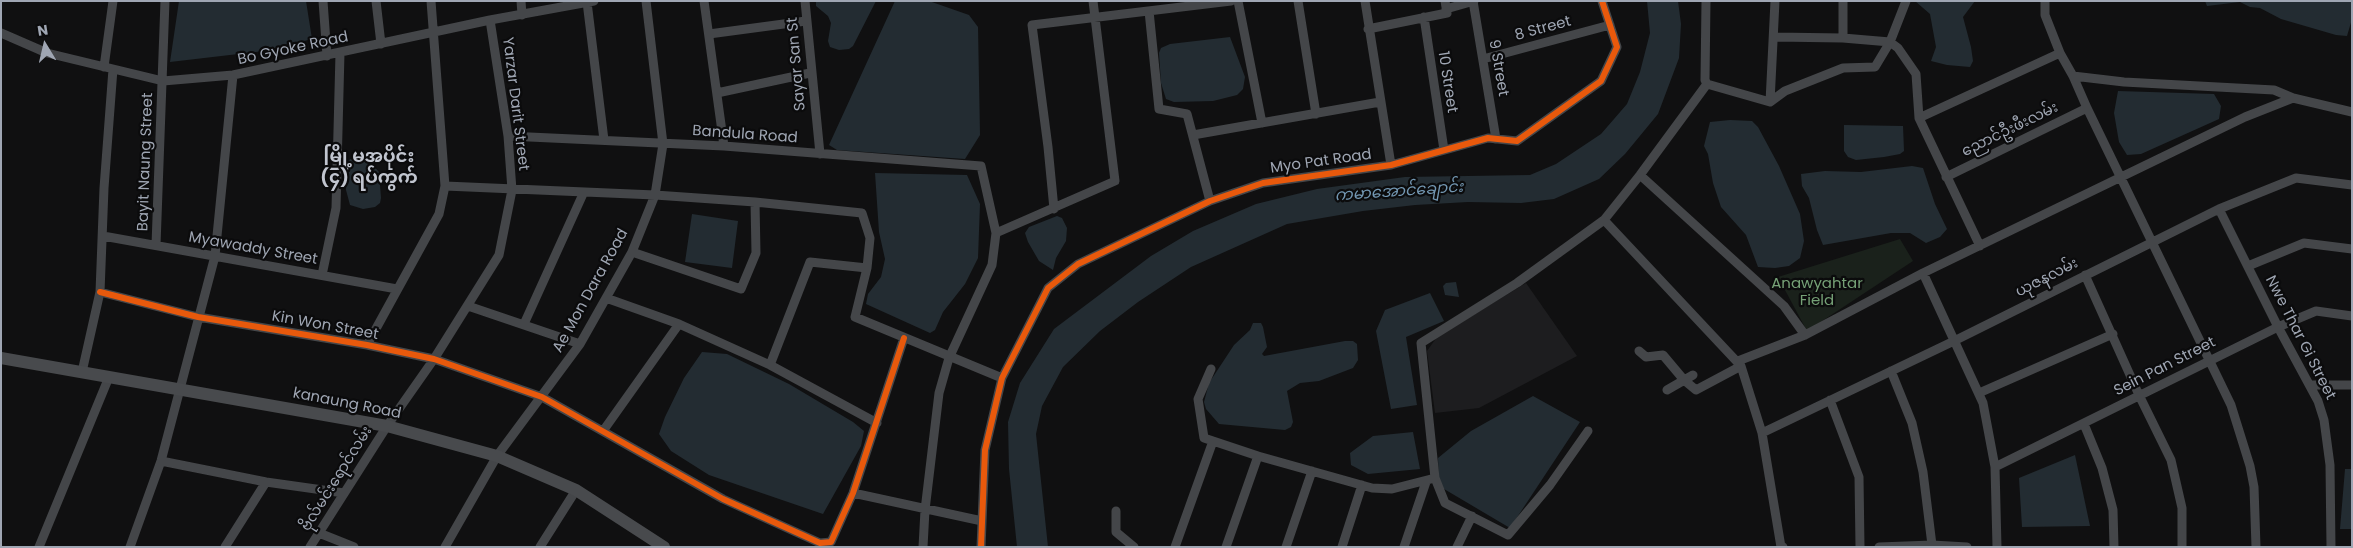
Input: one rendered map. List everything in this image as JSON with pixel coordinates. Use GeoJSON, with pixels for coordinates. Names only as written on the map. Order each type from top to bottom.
{"type":"FeatureCollection","features":[{"type":"Feature","properties":{"kind":"street"},"geometry":{"type":"LineString","coordinates":[[82,372],[100,292],[113,1]]}},
{"type":"Feature","properties":{"kind":"street","name":"Bayit Naung Street"},"geometry":{"type":"LineString","coordinates":[[156,245],[165,1]]}},
{"type":"Feature","properties":{"kind":"street"},"geometry":{"type":"LineString","coordinates":[[323,1],[327,56]]}},
{"type":"Feature","properties":{"kind":"street"},"geometry":{"type":"LineString","coordinates":[[376,1],[381,44]]}},
{"type":"Feature","properties":{"kind":"street"},"geometry":{"type":"LineString","coordinates":[[367,345],[439,214],[445,186],[431,1]]}},
{"type":"Feature","properties":{"kind":"street"},"geometry":{"type":"LineString","coordinates":[[521,1],[522,14]]}},
{"type":"Feature","properties":{"kind":"street","name":"Ae Mon Dara Road"},"geometry":{"type":"LineString","coordinates":[[445,547],[497,456],[580,344],[632,252],[655,195],[663,144],[646,1]]}},
{"type":"Feature","properties":{"kind":"street"},"geometry":{"type":"LineString","coordinates":[[704,1],[724,146]]}},
{"type":"Feature","properties":{"kind":"street","name":"Sayar San St"},"geometry":{"type":"LineString","coordinates":[[805,1],[810,73],[820,154]]}},
{"type":"Feature","properties":{"kind":"street"},"geometry":{"type":"LineString","coordinates":[[923,547],[925,510],[939,393],[950,358],[992,265],[996,232],[1054,209],[1115,181],[1093,1]]}},
{"type":"Feature","properties":{"kind":"street"},"geometry":{"type":"LineString","coordinates":[[1054,209],[1032,24],[1149,11],[1188,4],[1231,1]]}},
{"type":"Feature","properties":{"kind":"street"},"geometry":{"type":"LineString","coordinates":[[1238,1],[1262,123]]}},
{"type":"Feature","properties":{"kind":"street"},"geometry":{"type":"LineString","coordinates":[[1298,1],[1316,114]]}},
{"type":"Feature","properties":{"kind":"street"},"geometry":{"type":"LineString","coordinates":[[1364,1],[1391,165]]}},
{"type":"Feature","properties":{"kind":"street"},"geometry":{"type":"LineString","coordinates":[[1368,29],[1447,12],[1446,5],[1474,1]]}},
{"type":"Feature","properties":{"kind":"street","name":"9 Street"},"geometry":{"type":"LineString","coordinates":[[1474,1],[1496,139]]}},
{"type":"Feature","properties":{"kind":"street","name":"Myo Pat Road"},"geometry":{"type":"LineString","coordinates":[[980,547],[985,450],[1002,378],[1048,288],[1078,264],[1210,201],[1263,183],[1391,165],[1488,138],[1517,141],[1601,80],[1617,47],[1602,1]]}},
{"type":"Feature","properties":{"kind":"street"},"geometry":{"type":"LineString","coordinates":[[1706,1],[1704,78],[1707,84],[1770,102]]}},
{"type":"Feature","properties":{"kind":"street"},"geometry":{"type":"LineString","coordinates":[[1770,102],[1775,37],[1775,1]]}},
{"type":"Feature","properties":{"kind":"street"},"geometry":{"type":"LineString","coordinates":[[1842,38],[1843,1]]}},
{"type":"Feature","properties":{"kind":"street"},"geometry":{"type":"LineString","coordinates":[[1770,102],[1785,91],[1843,68],[1875,67],[1890,42],[1906,1]]}},
{"type":"Feature","properties":{"kind":"street"},"geometry":{"type":"LineString","coordinates":[[2045,1],[2045,15],[2060,53],[2073,76],[2231,405],[2250,466],[2254,487],[2256,547]]}},
{"type":"Feature","properties":{"kind":"street"},"geometry":{"type":"LineString","coordinates":[[590,2],[604,140]]}},
{"type":"Feature","properties":{"kind":"street","name":"Bo Gyoke Road"},"geometry":{"type":"LineString","coordinates":[[1,34],[47,53],[163,81],[233,75],[490,20],[590,2]]}},
{"type":"Feature","properties":{"kind":"street"},"geometry":{"type":"LineString","coordinates":[[1149,11],[1159,109],[1186,114],[1210,201]]}},
{"type":"Feature","properties":{"kind":"street","name":"10 Street"},"geometry":{"type":"LineString","coordinates":[[1424,18],[1444,150]]}},
{"type":"Feature","properties":{"kind":"street","name":"Yarzar Darit Street"},"geometry":{"type":"LineString","coordinates":[[386,426],[434,359],[499,255],[512,190],[508,136],[490,20]]}},
{"type":"Feature","properties":{"kind":"street"},"geometry":{"type":"LineString","coordinates":[[709,34],[806,21]]}},
{"type":"Feature","properties":{"kind":"street","name":"8 Street"},"geometry":{"type":"LineString","coordinates":[[1483,59],[1610,25]]}},
{"type":"Feature","properties":{"kind":"street"},"geometry":{"type":"LineString","coordinates":[[1775,37],[1842,38],[1890,42],[1908,60],[1916,74],[1919,118],[1980,246]]}},
{"type":"Feature","properties":{"kind":"street"},"geometry":{"type":"LineString","coordinates":[[322,275],[336,208],[340,53]]}},
{"type":"Feature","properties":{"kind":"street"},"geometry":{"type":"LineString","coordinates":[[1919,118],[2060,53]]}},
{"type":"Feature","properties":{"kind":"street"},"geometry":{"type":"LineString","coordinates":[[717,93],[810,73]]}},
{"type":"Feature","properties":{"kind":"street"},"geometry":{"type":"LineString","coordinates":[[130,547],[161,461],[215,256],[233,75]]}},
{"type":"Feature","properties":{"kind":"street"},"geometry":{"type":"LineString","coordinates":[[2073,76],[2124,82],[2274,90],[2293,98],[2352,112]]}},
{"type":"Feature","properties":{"kind":"street"},"geometry":{"type":"LineString","coordinates":[[1404,547],[1430,480],[1430,418],[1420,349],[1421,343],[1517,283],[1604,220],[1640,176],[1707,84]]}},
{"type":"Feature","properties":{"kind":"street"},"geometry":{"type":"LineString","coordinates":[[1639,351],[1646,357],[1662,355],[1684,380],[1698,390],[1740,364],[1805,335],[1923,273],[2120,176],[2245,117],[2293,98]]}},
{"type":"Feature","properties":{"kind":"street"},"geometry":{"type":"LineString","coordinates":[[1193,135],[1380,102]]}},
{"type":"Feature","properties":{"kind":"street","name":"ညောင်ဦးဖီးလမ်း"},"geometry":{"type":"LineString","coordinates":[[1946,177],[2087,108]]}},
{"type":"Feature","properties":{"kind":"street","name":"Bandula Road"},"geometry":{"type":"LineString","coordinates":[[508,136],[724,146],[981,166],[996,232]]}},
{"type":"Feature","properties":{"kind":"street"},"geometry":{"type":"LineString","coordinates":[[1640,176],[1784,306],[1805,335]]}},
{"type":"Feature","properties":{"kind":"street","name":"ယုဇနလမ်း"},"geometry":{"type":"LineString","coordinates":[[1762,433],[1954,341],[2152,240],[2219,209],[2296,178],[2352,185]]}},
{"type":"Feature","properties":{"kind":"street"},"geometry":{"type":"LineString","coordinates":[[445,186],[583,194],[655,195],[755,202],[862,213],[870,238],[867,268],[855,318],[1002,378]]}},
{"type":"Feature","properties":{"kind":"street"},"geometry":{"type":"LineString","coordinates":[[524,324],[583,194]]}},
{"type":"Feature","properties":{"kind":"street"},"geometry":{"type":"LineString","coordinates":[[632,252],[741,289],[755,257],[755,202]]}},
{"type":"Feature","properties":{"kind":"street","name":"Nwe Thar Gi Street"},"geometry":{"type":"LineString","coordinates":[[2219,209],[2278,327],[2310,385],[2324,420],[2330,465],[2331,547]]}},
{"type":"Feature","properties":{"kind":"street"},"geometry":{"type":"LineString","coordinates":[[1604,220],[1740,364],[1762,433],[1781,547],[1783,547]]}},
{"type":"Feature","properties":{"kind":"street","name":"Myawaddy Street"},"geometry":{"type":"LineString","coordinates":[[103,236],[397,290]]}},
{"type":"Feature","properties":{"kind":"street"},"geometry":{"type":"LineString","coordinates":[[2248,266],[2304,243],[2352,249]]}},
{"type":"Feature","properties":{"kind":"street"},"geometry":{"type":"LineString","coordinates":[[770,365],[810,262],[867,268]]}},
{"type":"Feature","properties":{"kind":"street"},"geometry":{"type":"LineString","coordinates":[[1923,273],[1979,393],[1995,467],[1996,547]]}},
{"type":"Feature","properties":{"kind":"street"},"geometry":{"type":"LineString","coordinates":[[2085,274],[2139,396],[2171,460],[2182,508],[2182,547]]}},
{"type":"Feature","properties":{"kind":"street","name":"Kin Won Street"},"geometry":{"type":"LineString","coordinates":[[100,292],[198,317],[367,345],[434,359],[542,397],[722,499],[820,543],[831,542],[853,493]]}},
{"type":"Feature","properties":{"kind":"street"},"geometry":{"type":"LineString","coordinates":[[606,298],[679,324],[770,365],[877,423]]}},
{"type":"Feature","properties":{"kind":"street"},"geometry":{"type":"LineString","coordinates":[[468,306],[580,344]]}},
{"type":"Feature","properties":{"kind":"street","name":"Sein Pan Street"},"geometry":{"type":"LineString","coordinates":[[1995,467],[2278,327],[2316,311],[2352,316]]}},
{"type":"Feature","properties":{"kind":"street"},"geometry":{"type":"LineString","coordinates":[[603,431],[679,324]]}},
{"type":"Feature","properties":{"kind":"street"},"geometry":{"type":"LineString","coordinates":[[1979,393],[2112,334]]}},
{"type":"Feature","properties":{"kind":"street"},"geometry":{"type":"LineString","coordinates":[[904,338],[853,493],[982,521]]}},
{"type":"Feature","properties":{"kind":"street","name":"kanaung Road"},"geometry":{"type":"LineString","coordinates":[[2,360],[49,366],[386,426],[497,456],[576,490],[664,547]]}},
{"type":"Feature","properties":{"kind":"street"},"geometry":{"type":"LineString","coordinates":[[1211,369],[1198,399],[1204,438],[1258,456],[1362,485],[1392,489],[1430,480]]}},
{"type":"Feature","properties":{"kind":"street"},"geometry":{"type":"LineString","coordinates":[[1891,371],[1912,423],[1923,472],[1932,545]]}},
{"type":"Feature","properties":{"kind":"street"},"geometry":{"type":"LineString","coordinates":[[1667,390],[1693,374]]}},
{"type":"Feature","properties":{"kind":"street"},"geometry":{"type":"LineString","coordinates":[[39,547],[109,377]]}},
{"type":"Feature","properties":{"kind":"street"},"geometry":{"type":"LineString","coordinates":[[2310,385],[2352,385]]}},
{"type":"Feature","properties":{"kind":"street"},"geometry":{"type":"LineString","coordinates":[[1830,400],[1859,476],[1860,547]]}},
{"type":"Feature","properties":{"kind":"street"},"geometry":{"type":"LineString","coordinates":[[2084,424],[2102,468],[2113,510],[2114,547]]}},
{"type":"Feature","properties":{"kind":"street","name":"ဗိုလ်မင်းရောင်လမ်း"},"geometry":{"type":"LineString","coordinates":[[310,547],[386,426]]}},
{"type":"Feature","properties":{"kind":"street"},"geometry":{"type":"LineString","coordinates":[[1430,480],[1444,503],[1508,535],[1550,485],[1588,431]]}},
{"type":"Feature","properties":{"kind":"street"},"geometry":{"type":"LineString","coordinates":[[1175,547],[1213,441]]}},
{"type":"Feature","properties":{"kind":"street"},"geometry":{"type":"LineString","coordinates":[[1226,547],[1258,456]]}},
{"type":"Feature","properties":{"kind":"street"},"geometry":{"type":"LineString","coordinates":[[161,461],[266,482],[344,493]]}},
{"type":"Feature","properties":{"kind":"street"},"geometry":{"type":"LineString","coordinates":[[1286,547],[1312,471]]}},
{"type":"Feature","properties":{"kind":"street"},"geometry":{"type":"LineString","coordinates":[[225,547],[266,482]]}},
{"type":"Feature","properties":{"kind":"street"},"geometry":{"type":"LineString","coordinates":[[1342,547],[1362,485]]}},
{"type":"Feature","properties":{"kind":"street"},"geometry":{"type":"LineString","coordinates":[[540,547],[576,490]]}},
{"type":"Feature","properties":{"kind":"street"},"geometry":{"type":"LineString","coordinates":[[1116,511],[1116,532],[1134,547]]}},
{"type":"Feature","properties":{"kind":"street"},"geometry":{"type":"LineString","coordinates":[[1458,547],[1472,516]]}},
{"type":"Feature","properties":{"kind":"street"},"geometry":{"type":"LineString","coordinates":[[319,533],[354,547]]}},
{"type":"Feature","properties":{"kind":"street"},"geometry":{"type":"LineString","coordinates":[[1879,547],[1932,545],[1967,547]]}},
{"type":"Feature","properties":{"kind":"shaded area"},"geometry":{"type":"Polygon","coordinates":[[[1526,283],[1577,356],[1479,408],[1435,413],[1427,351],[1437,337],[1526,283]]]}},
{"type":"Feature","properties":{"kind":"green space","name":"Anawyahtar Field"},"geometry":{"type":"Polygon","coordinates":[[[1900,239],[1913,261],[1807,331],[1778,277],[1900,239]]]}},
{"type":"Feature","properties":{"kind":"water"},"geometry":{"type":"Polygon","coordinates":[[[179,1],[306,1],[312,39],[264,51],[170,62],[179,1]]]}},
{"type":"Feature","properties":{"kind":"water"},"geometry":{"type":"Polygon","coordinates":[[[816,1],[876,1],[853,46],[849,49],[839,50],[830,47],[828,41],[831,23],[828,16],[816,6],[816,1]]]}},
{"type":"Feature","properties":{"kind":"water"},"geometry":{"type":"Polygon","coordinates":[[[895,1],[929,1],[969,15],[978,27],[980,135],[965,159],[837,150],[829,145],[895,1]]]}},
{"type":"Feature","properties":{"kind":"water","name":"ကမာအောင်ချောင်း"},"geometry":{"type":"Polygon","coordinates":[[[1647,1],[1678,1],[1681,24],[1679,58],[1658,114],[1625,154],[1599,179],[1554,199],[1521,203],[1468,202],[1415,205],[1363,211],[1287,224],[1191,267],[1138,302],[1100,331],[1063,367],[1042,406],[1036,434],[1048,547],[1017,547],[1009,469],[1008,422],[1020,383],[1054,329],[1151,256],[1193,231],[1256,204],[1317,189],[1405,177],[1530,175],[1556,164],[1601,134],[1627,104],[1640,72],[1650,33],[1647,1]]]}},
{"type":"Feature","properties":{"kind":"water"},"geometry":{"type":"Polygon","coordinates":[[[1915,1],[1975,1],[1963,17],[1973,61],[1970,67],[1947,65],[1931,61],[1936,47],[1930,14],[1915,1]]]}},
{"type":"Feature","properties":{"kind":"water"},"geometry":{"type":"Polygon","coordinates":[[[2205,1],[2352,1],[2352,19],[2347,36],[2336,35],[2281,19],[2260,8],[2250,7],[2240,2],[2207,6],[2205,1]]]}},
{"type":"Feature","properties":{"kind":"water"},"geometry":{"type":"Polygon","coordinates":[[[1230,37],[1245,77],[1243,89],[1237,95],[1213,101],[1174,102],[1166,99],[1161,83],[1159,53],[1161,48],[1170,44],[1230,37]]]}},
{"type":"Feature","properties":{"kind":"water"},"geometry":{"type":"Polygon","coordinates":[[[2118,91],[2214,94],[2221,106],[2219,119],[2141,154],[2127,155],[2119,142],[2114,113],[2118,91]]]}},
{"type":"Feature","properties":{"kind":"water"},"geometry":{"type":"Polygon","coordinates":[[[1730,120],[1752,121],[1758,127],[1779,166],[1800,214],[1804,241],[1800,258],[1789,266],[1775,268],[1758,267],[1746,235],[1721,207],[1713,183],[1708,154],[1704,146],[1710,122],[1730,120]]]}},
{"type":"Feature","properties":{"kind":"water"},"geometry":{"type":"Polygon","coordinates":[[[1844,125],[1903,126],[1904,151],[1900,154],[1884,157],[1856,160],[1848,157],[1844,151],[1844,125]]]}},
{"type":"Feature","properties":{"kind":"water"},"geometry":{"type":"Polygon","coordinates":[[[352,158],[366,158],[379,172],[381,198],[380,203],[375,207],[363,209],[350,205],[346,190],[347,166],[348,161],[352,158]]]}},
{"type":"Feature","properties":{"kind":"water"},"geometry":{"type":"Polygon","coordinates":[[[1912,166],[1923,168],[1935,204],[1947,229],[1940,237],[1926,243],[1910,233],[1891,233],[1823,245],[1809,198],[1802,186],[1801,174],[1825,171],[1861,172],[1912,166]]]}},
{"type":"Feature","properties":{"kind":"water"},"geometry":{"type":"Polygon","coordinates":[[[875,173],[967,175],[980,204],[978,258],[965,284],[943,312],[935,330],[930,333],[866,304],[868,294],[881,277],[885,259],[879,232],[875,173]]]}},
{"type":"Feature","properties":{"kind":"water"},"geometry":{"type":"Polygon","coordinates":[[[692,214],[738,221],[732,268],[685,262],[692,214]]]}},
{"type":"Feature","properties":{"kind":"water"},"geometry":{"type":"Polygon","coordinates":[[[1057,216],[1062,218],[1067,228],[1066,241],[1056,258],[1053,270],[1039,261],[1025,233],[1029,227],[1057,216]]]}},
{"type":"Feature","properties":{"kind":"water"},"geometry":{"type":"Polygon","coordinates":[[[1456,282],[1459,297],[1445,295],[1443,286],[1446,283],[1456,282]]]}},
{"type":"Feature","properties":{"kind":"water"},"geometry":{"type":"Polygon","coordinates":[[[1430,293],[1444,321],[1406,337],[1417,405],[1391,409],[1376,331],[1385,310],[1430,293]]]}},
{"type":"Feature","properties":{"kind":"water"},"geometry":{"type":"Polygon","coordinates":[[[1253,323],[1261,323],[1263,327],[1267,347],[1262,354],[1264,356],[1345,341],[1353,341],[1357,344],[1358,360],[1353,368],[1319,381],[1300,383],[1287,391],[1293,422],[1291,427],[1285,430],[1219,424],[1206,409],[1204,402],[1209,383],[1234,345],[1250,330],[1253,323]]]}},
{"type":"Feature","properties":{"kind":"water"},"geometry":{"type":"Polygon","coordinates":[[[702,352],[727,354],[789,384],[853,422],[864,431],[861,446],[823,514],[709,475],[671,451],[659,434],[684,378],[702,352]]]}},
{"type":"Feature","properties":{"kind":"water"},"geometry":{"type":"Polygon","coordinates":[[[1533,396],[1580,422],[1510,528],[1439,486],[1438,458],[1471,431],[1533,396]]]}},
{"type":"Feature","properties":{"kind":"water"},"geometry":{"type":"Polygon","coordinates":[[[1413,432],[1420,469],[1368,474],[1351,465],[1350,453],[1373,436],[1413,432]]]}},
{"type":"Feature","properties":{"kind":"water"},"geometry":{"type":"Polygon","coordinates":[[[2075,455],[2090,526],[2022,527],[2019,478],[2075,455]]]}},
{"type":"Feature","properties":{"kind":"water"},"geometry":{"type":"Polygon","coordinates":[[[2345,469],[2352,469],[2352,529],[2340,529],[2345,469]]]}},
{"type":"Feature","properties":{"kind":"cycle path"},"geometry":{"type":"LineString","coordinates":[[981,547],[985,450],[1002,378],[1048,288],[1078,264],[1210,201],[1263,183],[1391,165],[1488,138],[1517,141],[1601,81],[1617,47],[1602,1]]}},
{"type":"Feature","properties":{"kind":"cycle path"},"geometry":{"type":"LineString","coordinates":[[100,292],[198,317],[367,345],[434,359],[542,397],[723,499],[820,543],[831,542],[853,493],[904,338]]}},
{"type":"Feature","properties":{"kind":"district","name":"မြို့မအပိုင်း (၄) ရပ်ကွက်"},"geometry":{"type":"Point","coordinates":[369,167]}}]}
